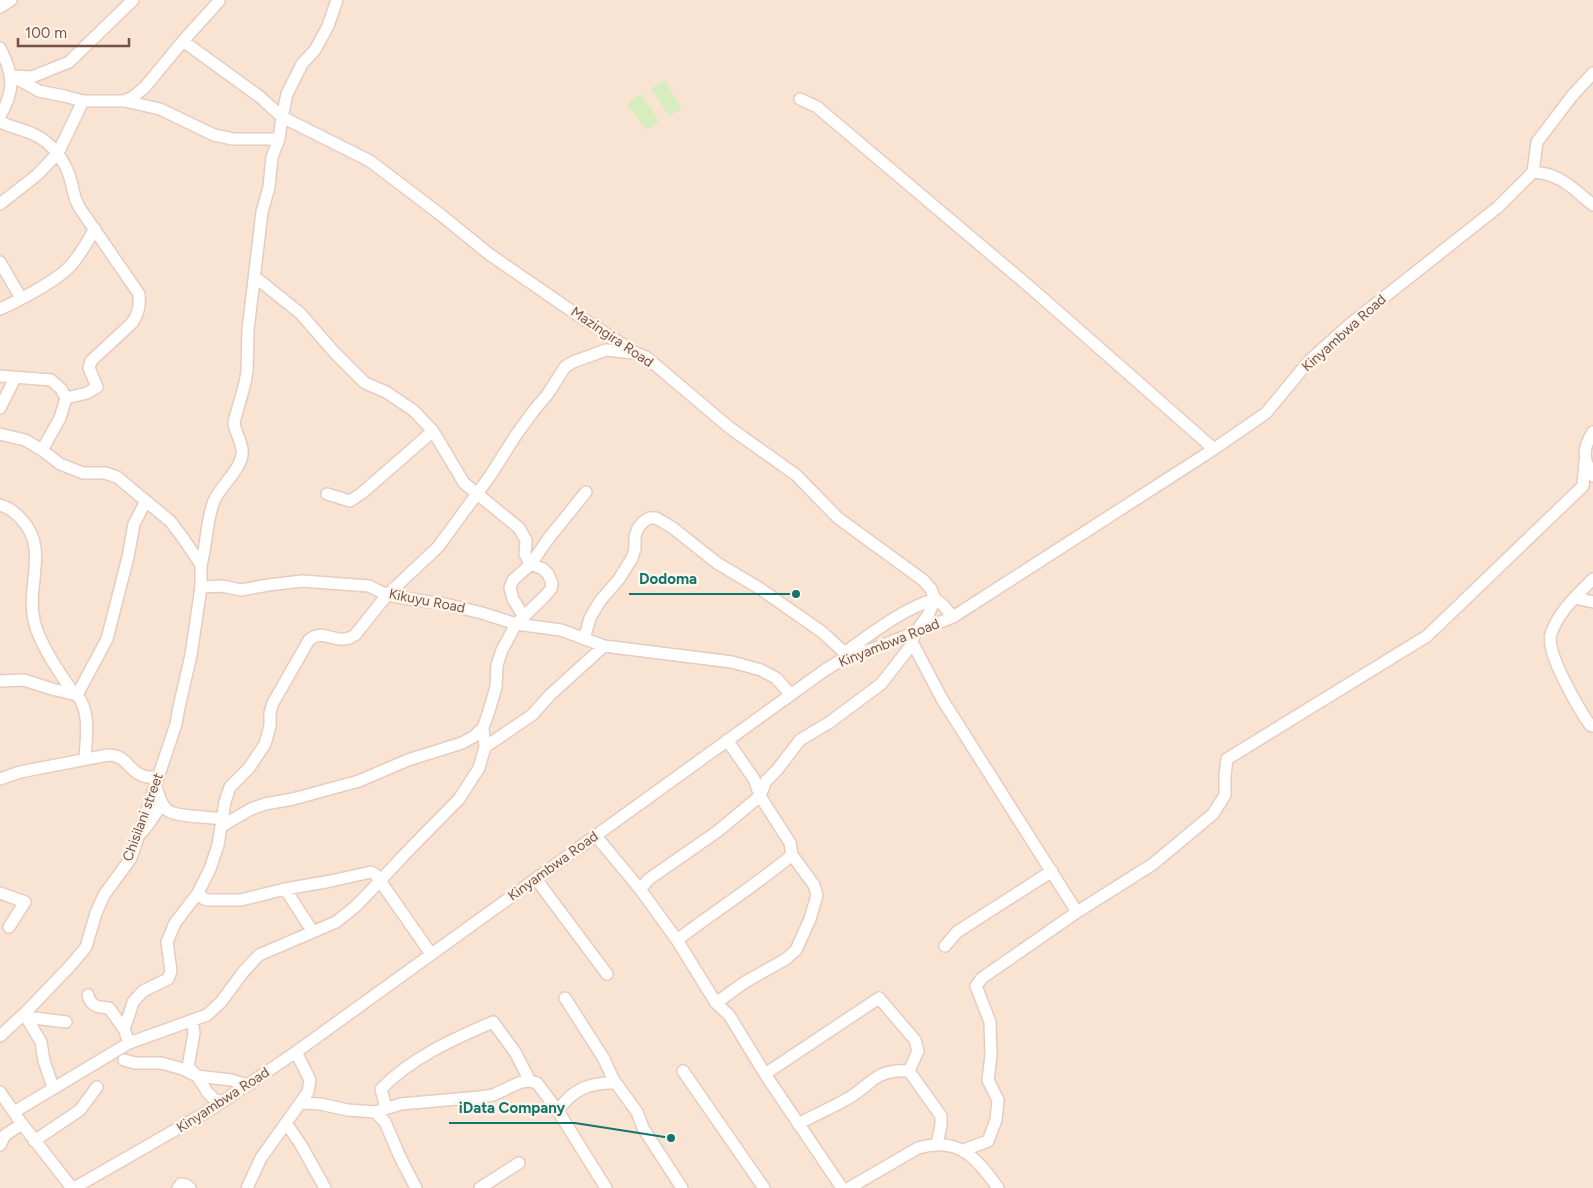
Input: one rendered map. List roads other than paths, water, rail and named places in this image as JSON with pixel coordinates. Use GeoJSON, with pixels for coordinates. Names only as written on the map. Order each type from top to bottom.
{"type":"FeatureCollection","features":[{"type":"Feature","properties":{"kind":"street"},"geometry":{"type":"LineString","coordinates":[[0,7],[11,0]]}},
{"type":"Feature","properties":{"kind":"street"},"geometry":{"type":"LineString","coordinates":[[12,76],[32,77],[69,62],[132,0]]}},
{"type":"Feature","properties":{"kind":"street"},"geometry":{"type":"LineString","coordinates":[[201,587],[207,532],[214,503],[220,490],[236,469],[242,457],[243,449],[234,428],[234,422],[246,377],[248,330],[262,212],[269,187],[272,157],[278,139],[287,94],[302,64],[315,50],[328,26],[337,0]]}},
{"type":"Feature","properties":{"kind":"street"},"geometry":{"type":"LineString","coordinates":[[124,101],[133,97],[145,87],[219,1]]}},
{"type":"Feature","properties":{"kind":"street","name":"Mazingira Road"},"geometry":{"type":"LineString","coordinates":[[183,41],[260,97],[282,117],[370,161],[489,254],[579,316],[646,358],[730,428],[796,475],[838,518],[923,580],[931,589],[935,599],[953,617]]}},
{"type":"Feature","properties":{"kind":"street"},"geometry":{"type":"LineString","coordinates":[[0,48],[12,76],[10,92],[0,116]]}},
{"type":"Feature","properties":{"kind":"street"},"geometry":{"type":"LineString","coordinates":[[1593,73],[1572,96],[1537,142],[1533,172],[1546,173],[1560,178],[1593,205]]}},
{"type":"Feature","properties":{"kind":"street"},"geometry":{"type":"LineString","coordinates":[[12,76],[39,91],[84,101],[124,101],[160,108],[214,135],[233,139],[278,139]]}},
{"type":"Feature","properties":{"kind":"street"},"geometry":{"type":"LineString","coordinates":[[800,99],[817,107],[1031,288],[1214,449]]}},
{"type":"Feature","properties":{"kind":"street"},"geometry":{"type":"LineString","coordinates":[[0,204],[37,176],[58,153],[84,101]]}},
{"type":"Feature","properties":{"kind":"street"},"geometry":{"type":"LineString","coordinates":[[0,122],[34,134],[58,153],[71,182],[73,196],[79,207],[139,294],[140,305],[137,317],[91,361],[88,368],[97,387],[88,393],[66,398]]}},
{"type":"Feature","properties":{"kind":"street","name":"Kinyambwa Road"},"geometry":{"type":"LineString","coordinates":[[73,1188],[210,1110],[296,1052],[846,654],[914,637],[953,617],[1266,414],[1308,361],[1349,325],[1498,207],[1533,172]]}},
{"type":"Feature","properties":{"kind":"street"},"geometry":{"type":"LineString","coordinates":[[0,309],[65,271],[76,259],[95,229]]}},
{"type":"Feature","properties":{"kind":"street"},"geometry":{"type":"LineString","coordinates":[[0,262],[21,298]]}},
{"type":"Feature","properties":{"kind":"street"},"geometry":{"type":"LineString","coordinates":[[14,1112],[129,1043],[207,1015],[221,1002],[244,971],[259,955],[336,922],[356,906],[459,800],[479,768],[485,747],[483,728],[496,686],[502,650],[520,620],[544,597],[552,583],[548,574],[543,569],[531,564],[526,558],[526,540],[519,528],[464,483],[433,431],[413,410],[386,392],[365,383],[334,352],[300,313],[255,277]]}},
{"type":"Feature","properties":{"kind":"street"},"geometry":{"type":"LineString","coordinates":[[124,1029],[132,1002],[143,991],[168,979],[171,971],[167,942],[175,923],[198,893],[210,869],[218,845],[225,802],[230,787],[249,768],[265,744],[270,726],[272,703],[309,640],[319,634],[341,640],[348,640],[355,635],[387,595],[438,547],[565,368],[573,362],[606,350],[636,353]]}},
{"type":"Feature","properties":{"kind":"street"},"geometry":{"type":"LineString","coordinates":[[0,376],[51,380],[61,388],[66,398],[60,418],[42,450]]}},
{"type":"Feature","properties":{"kind":"street"},"geometry":{"type":"LineString","coordinates":[[0,408],[15,378]]}},
{"type":"Feature","properties":{"kind":"street"},"geometry":{"type":"LineString","coordinates":[[327,494],[350,501],[362,493],[433,431]]}},
{"type":"Feature","properties":{"kind":"street"},"geometry":{"type":"LineString","coordinates":[[964,1150],[988,1141],[996,1120],[998,1100],[988,1080],[991,1055],[990,1022],[976,986],[982,978],[1077,912],[1153,864],[1213,814],[1225,796],[1227,759],[1427,636],[1583,486],[1588,441],[1593,432]]}},
{"type":"Feature","properties":{"kind":"street"},"geometry":{"type":"LineString","coordinates":[[0,434],[25,440],[60,464],[83,473],[105,473],[118,477],[170,521],[202,565]]}},
{"type":"Feature","properties":{"kind":"street"},"geometry":{"type":"LineString","coordinates":[[1585,461],[1593,476]]}},
{"type":"Feature","properties":{"kind":"street"},"geometry":{"type":"LineString","coordinates":[[520,620],[510,588],[513,580],[531,564],[548,539],[586,492]]}},
{"type":"Feature","properties":{"kind":"street"},"geometry":{"type":"LineString","coordinates":[[76,695],[107,639],[128,557],[134,524],[146,501]]}},
{"type":"Feature","properties":{"kind":"street"},"geometry":{"type":"LineString","coordinates":[[0,505],[16,512],[27,525],[34,538],[36,549],[33,587],[34,620],[44,645],[85,707],[85,759]]}},
{"type":"Feature","properties":{"kind":"street"},"geometry":{"type":"LineString","coordinates":[[584,639],[590,618],[600,601],[619,579],[632,558],[638,528],[649,518],[656,518],[673,528],[717,563],[759,588],[822,632],[846,654],[912,609],[935,599]]}},
{"type":"Feature","properties":{"kind":"street"},"geometry":{"type":"LineString","coordinates":[[1593,579],[1565,608],[1550,636],[1552,650],[1578,707],[1593,726]]}},
{"type":"Feature","properties":{"kind":"street","name":"Kikuyu Road"},"geometry":{"type":"LineString","coordinates":[[201,587],[222,586],[241,590],[302,581],[369,586],[387,595],[445,604],[560,630],[604,646],[732,662],[761,670],[776,678],[791,695]]}},
{"type":"Feature","properties":{"kind":"street","name":"Chisilani street"},"geometry":{"type":"LineString","coordinates":[[0,1036],[72,965],[86,947],[96,913],[104,895],[130,858],[176,724],[191,655],[201,587]]}},
{"type":"Feature","properties":{"kind":"street"},"geometry":{"type":"LineString","coordinates":[[1575,598],[1593,602]]}},
{"type":"Feature","properties":{"kind":"street"},"geometry":{"type":"LineString","coordinates":[[640,889],[650,879],[718,831],[760,796],[766,781],[796,743],[830,722],[876,689],[907,652],[935,599]]}},
{"type":"Feature","properties":{"kind":"street"},"geometry":{"type":"LineString","coordinates":[[914,637],[942,699],[1077,912]]}},
{"type":"Feature","properties":{"kind":"street"},"geometry":{"type":"LineString","coordinates":[[485,747],[532,715],[550,695],[604,646]]}},
{"type":"Feature","properties":{"kind":"street"},"geometry":{"type":"LineString","coordinates":[[0,682],[24,680],[76,695]]}},
{"type":"Feature","properties":{"kind":"street"},"geometry":{"type":"LineString","coordinates":[[0,779],[20,772],[116,755],[121,757],[141,775],[156,780],[162,804],[169,811],[175,814],[222,822],[265,804],[293,800],[359,781],[408,760],[462,743],[473,737],[483,728]]}},
{"type":"Feature","properties":{"kind":"street"},"geometry":{"type":"LineString","coordinates":[[716,1003],[740,984],[786,958],[796,950],[810,918],[816,894],[814,884],[792,855],[790,843],[786,835],[760,796],[754,779],[727,740]]}},
{"type":"Feature","properties":{"kind":"street"},"geometry":{"type":"LineString","coordinates":[[138,837],[162,804]]}},
{"type":"Feature","properties":{"kind":"street"},"geometry":{"type":"LineString","coordinates":[[595,835],[640,889],[677,940],[716,1003],[729,1015],[765,1074],[842,1188]]}},
{"type":"Feature","properties":{"kind":"street"},"geometry":{"type":"LineString","coordinates":[[677,940],[755,885],[792,855]]}},
{"type":"Feature","properties":{"kind":"street"},"geometry":{"type":"LineString","coordinates":[[944,946],[957,932],[1052,871]]}},
{"type":"Feature","properties":{"kind":"street"},"geometry":{"type":"LineString","coordinates":[[198,893],[204,899],[209,900],[241,900],[371,872],[376,875],[431,954]]}},
{"type":"Feature","properties":{"kind":"street"},"geometry":{"type":"LineString","coordinates":[[536,879],[607,974]]}},
{"type":"Feature","properties":{"kind":"street"},"geometry":{"type":"LineString","coordinates":[[285,889],[313,932]]}},
{"type":"Feature","properties":{"kind":"street"},"geometry":{"type":"LineString","coordinates":[[0,893],[26,902],[9,927]]}},
{"type":"Feature","properties":{"kind":"street"},"geometry":{"type":"LineString","coordinates":[[88,995],[90,1002],[96,1007],[109,1008],[124,1029],[129,1043]]}},
{"type":"Feature","properties":{"kind":"street"},"geometry":{"type":"LineString","coordinates":[[565,998],[604,1059],[616,1084],[637,1112],[643,1128],[682,1188]]}},
{"type":"Feature","properties":{"kind":"street"},"geometry":{"type":"LineString","coordinates":[[765,1074],[879,998],[915,1040],[918,1051],[909,1071]]}},
{"type":"Feature","properties":{"kind":"street"},"geometry":{"type":"LineString","coordinates":[[53,1087],[44,1061],[41,1042],[26,1017],[66,1022]]}},
{"type":"Feature","properties":{"kind":"street"},"geometry":{"type":"LineString","coordinates":[[192,1020],[194,1033],[188,1067],[197,1076],[208,1093],[222,1102]]}},
{"type":"Feature","properties":{"kind":"street"},"geometry":{"type":"LineString","coordinates":[[416,1188],[400,1157],[380,1110],[381,1089],[390,1080],[408,1066],[453,1039],[493,1022],[515,1052],[530,1081]]}},
{"type":"Feature","properties":{"kind":"street"},"geometry":{"type":"LineString","coordinates":[[247,1188],[261,1158],[308,1092],[310,1080],[296,1052]]}},
{"type":"Feature","properties":{"kind":"street"},"geometry":{"type":"LineString","coordinates":[[124,1060],[135,1063],[162,1063],[183,1069],[197,1076],[231,1080],[248,1085]]}},
{"type":"Feature","properties":{"kind":"street"},"geometry":{"type":"LineString","coordinates":[[798,1124],[849,1098],[879,1074],[896,1070],[909,1071]]}},
{"type":"Feature","properties":{"kind":"street"},"geometry":{"type":"LineString","coordinates":[[684,1071],[764,1188]]}},
{"type":"Feature","properties":{"kind":"street"},"geometry":{"type":"LineString","coordinates":[[909,1071],[941,1116],[937,1144]]}},
{"type":"Feature","properties":{"kind":"street"},"geometry":{"type":"LineString","coordinates":[[301,1103],[320,1104],[348,1110],[380,1110],[401,1104],[493,1095],[521,1082],[530,1081],[537,1083],[558,1112],[606,1188]]}},
{"type":"Feature","properties":{"kind":"street"},"geometry":{"type":"LineString","coordinates":[[558,1112],[568,1097],[576,1091],[602,1084],[616,1084]]}},
{"type":"Feature","properties":{"kind":"street"},"geometry":{"type":"LineString","coordinates":[[34,1141],[80,1110],[97,1087]]}},
{"type":"Feature","properties":{"kind":"street"},"geometry":{"type":"LineString","coordinates":[[0,1092],[34,1141],[73,1188]]}},
{"type":"Feature","properties":{"kind":"street"},"geometry":{"type":"LineString","coordinates":[[286,1123],[326,1188]]}},
{"type":"Feature","properties":{"kind":"street"},"geometry":{"type":"LineString","coordinates":[[0,1145],[5,1135],[22,1124]]}},
{"type":"Feature","properties":{"kind":"street"},"geometry":{"type":"LineString","coordinates":[[849,1188],[918,1148],[930,1144],[946,1144],[964,1150],[974,1158],[998,1188]]}},
{"type":"Feature","properties":{"kind":"street"},"geometry":{"type":"LineString","coordinates":[[480,1188],[519,1163]]}},
{"type":"Feature","properties":{"kind":"street"},"geometry":{"type":"LineString","coordinates":[[178,1188],[181,1184],[190,1188]]}},
{"type":"Feature","properties":{"kind":"place","name":"Dodoma"},"geometry":{"type":"Point","coordinates":[796,594]}},
{"type":"Feature","properties":{"kind":"place","name":"iData Company"},"geometry":{"type":"Point","coordinates":[671,1138]}}]}
